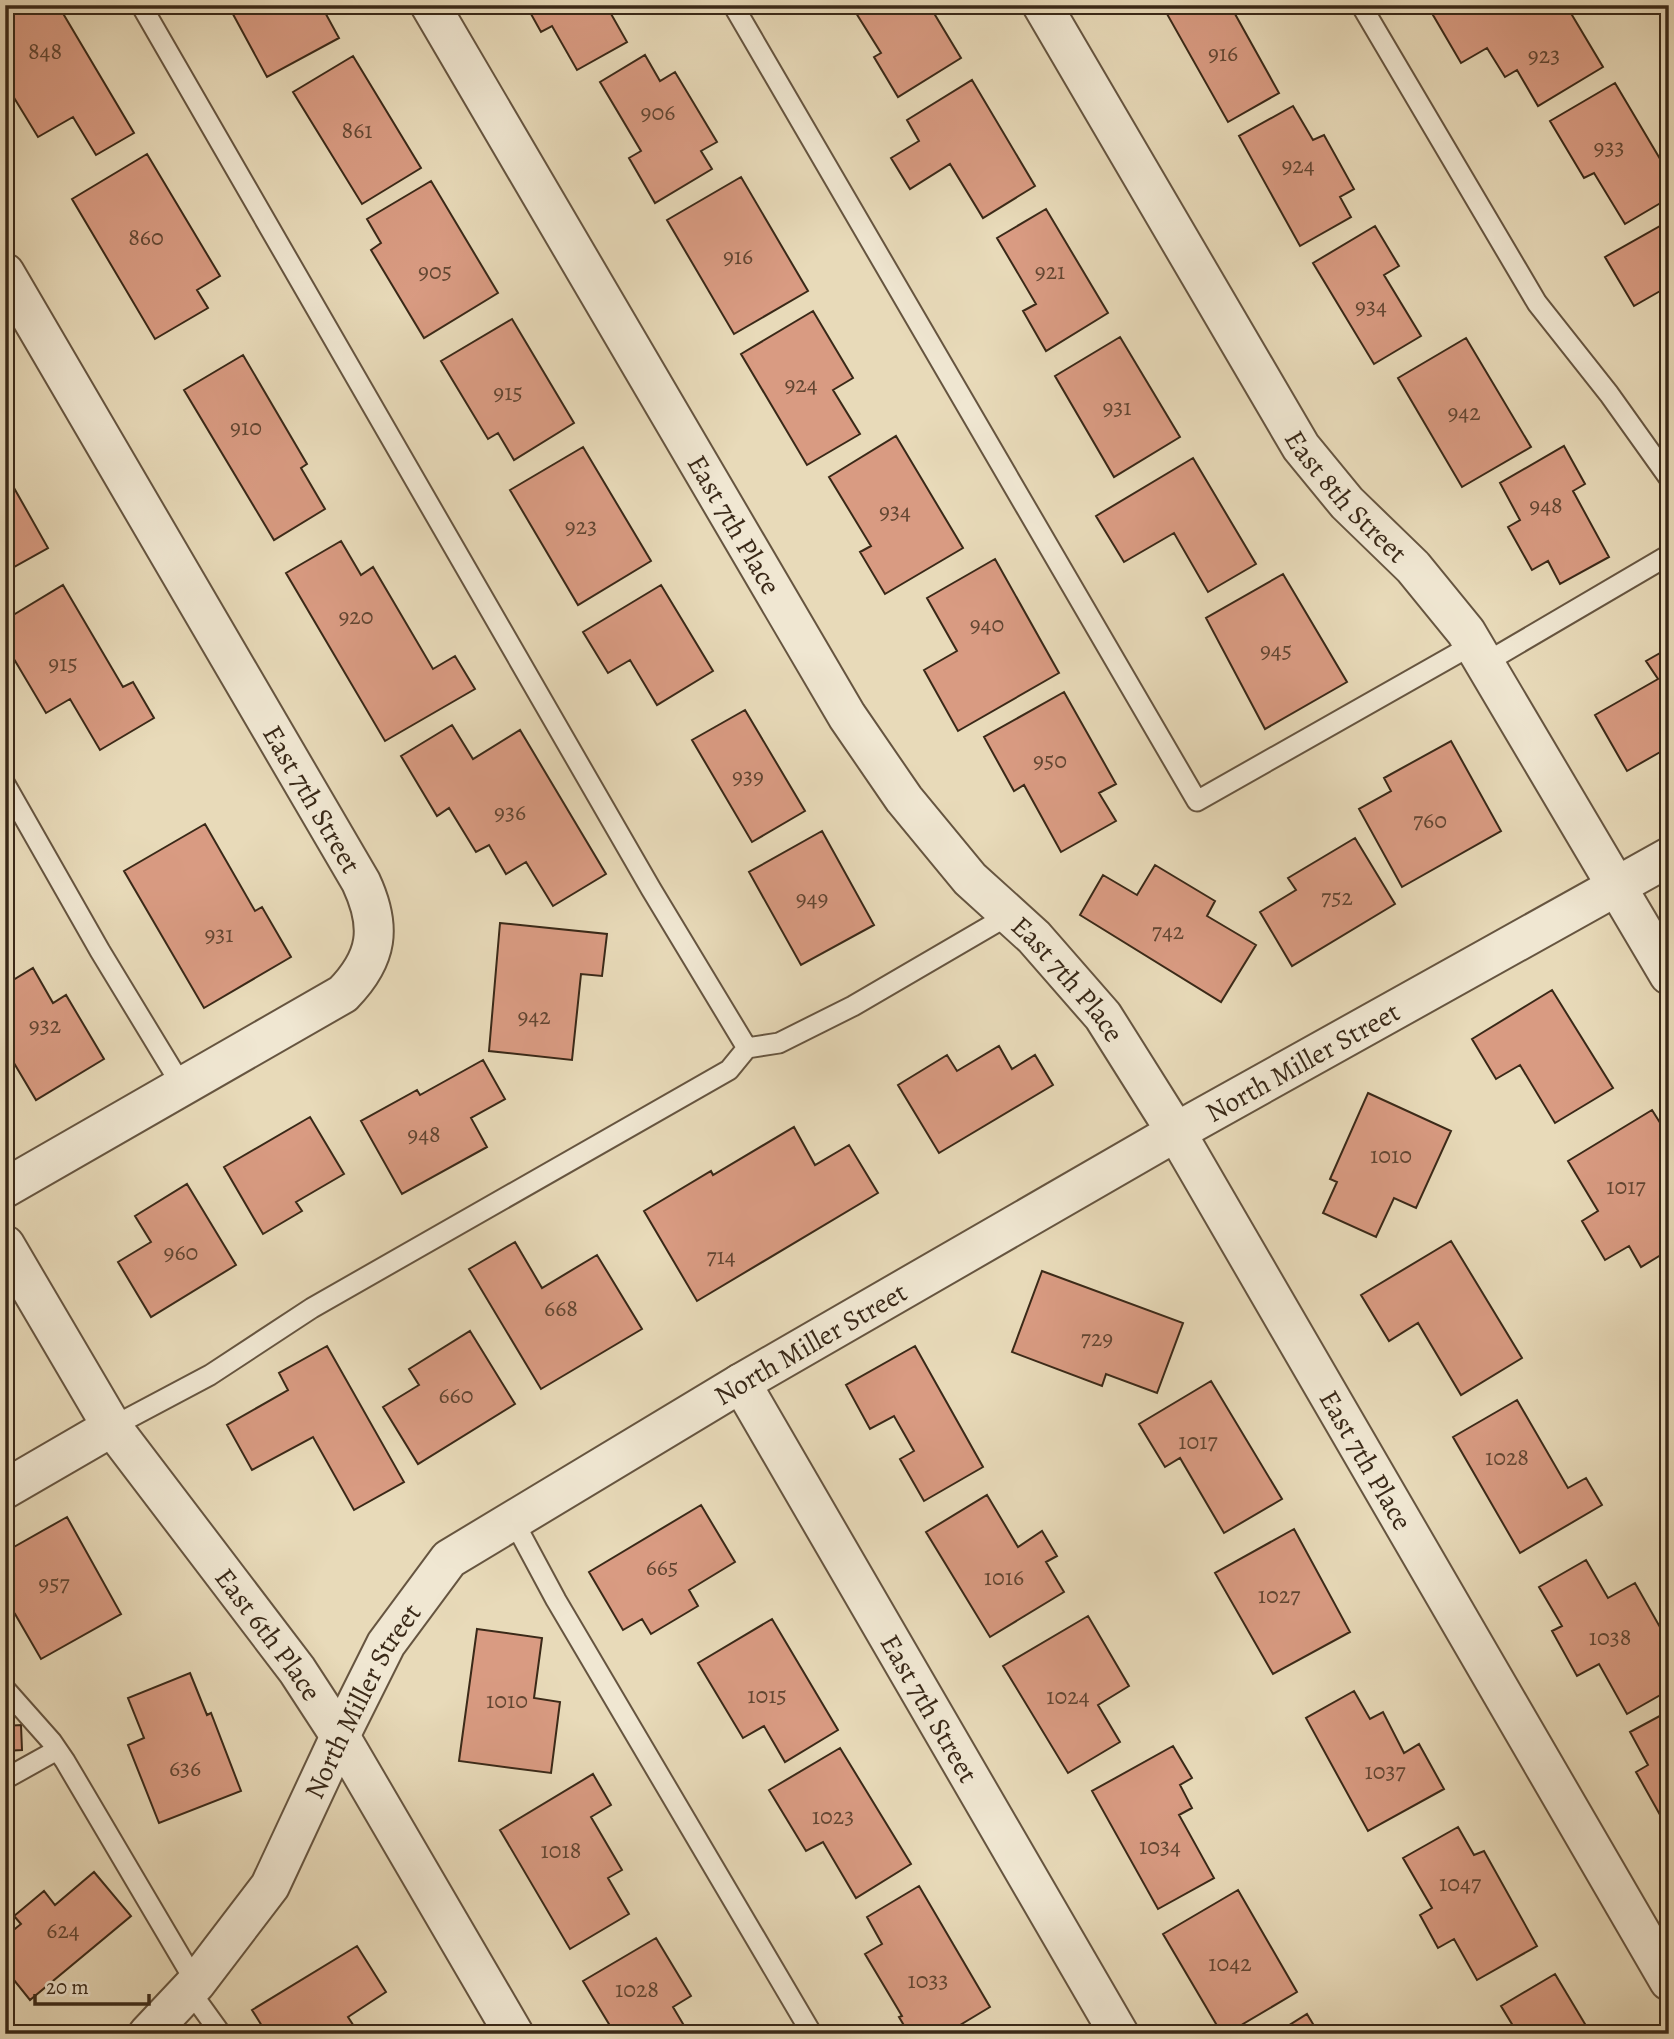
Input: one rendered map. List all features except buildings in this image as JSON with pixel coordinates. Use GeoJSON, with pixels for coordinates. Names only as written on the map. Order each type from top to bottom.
{"type":"FeatureCollection","features":[{"type":"Feature","properties":{"kind":"street","name":"East 7th Place"},"geometry":{"type":"LineString","coordinates":[[430,5],[847,716],[904,799],[970,879],[1034,937],[1103,1017],[1176,1132],[1669,1981]]}},
{"type":"Feature","properties":{"kind":"street","name":"East 8th Street"},"geometry":{"type":"LineString","coordinates":[[1042,5],[1301,447],[1347,503],[1413,567],[1480,654],[1669,975]]}},
{"type":"Feature","properties":{"kind":"street","name":"East 7th Street"},"geometry":{"type":"LineString","coordinates":[[5,273],[361,882],[374,924],[374,945],[362,972],[343,994],[5,1188]]}},
{"type":"Feature","properties":{"kind":"street","name":"North Miller Street"},"geometry":{"type":"LineString","coordinates":[[148,2034],[193,1987],[271,1886],[386,1644],[449,1559],[741,1383],[1176,1132],[1669,857]]}},
{"type":"Feature","properties":{"kind":"street","name":"East 6th Place"},"geometry":{"type":"LineString","coordinates":[[5,1245],[112,1427],[297,1670],[340,1736],[514,2034]]}},
{"type":"Feature","properties":{"kind":"street","name":"East 7th Street"},"geometry":{"type":"LineString","coordinates":[[741,1383],[1119,2034]]}},
{"type":"Feature","properties":{"kind":"street"},"geometry":{"type":"LineString","coordinates":[[5,1489],[112,1427]]}},
{"type":"Feature","properties":{"kind":"lane"},"geometry":{"type":"LineString","coordinates":[[141,5],[651,890],[747,1048]]}},
{"type":"Feature","properties":{"kind":"lane"},"geometry":{"type":"LineString","coordinates":[[733,5],[1197,801],[1669,555]]}},
{"type":"Feature","properties":{"kind":"lane"},"geometry":{"type":"LineString","coordinates":[[1361,5],[1537,303],[1609,394],[1669,478]]}},
{"type":"Feature","properties":{"kind":"lane"},"geometry":{"type":"LineString","coordinates":[[5,784],[100,951],[182,1086]]}},
{"type":"Feature","properties":{"kind":"lane"},"geometry":{"type":"LineString","coordinates":[[112,1427],[211,1375],[312,1308],[729,1070],[747,1048],[779,1043],[853,1006],[1009,915]]}},
{"type":"Feature","properties":{"kind":"lane"},"geometry":{"type":"LineString","coordinates":[[513,1520],[556,1600],[812,2034]]}},
{"type":"Feature","properties":{"kind":"lane"},"geometry":{"type":"LineString","coordinates":[[5,1689],[57,1750],[221,2034]]}},
{"type":"Feature","properties":{"kind":"lane"},"geometry":{"type":"LineString","coordinates":[[5,1779],[57,1750]]}}]}
